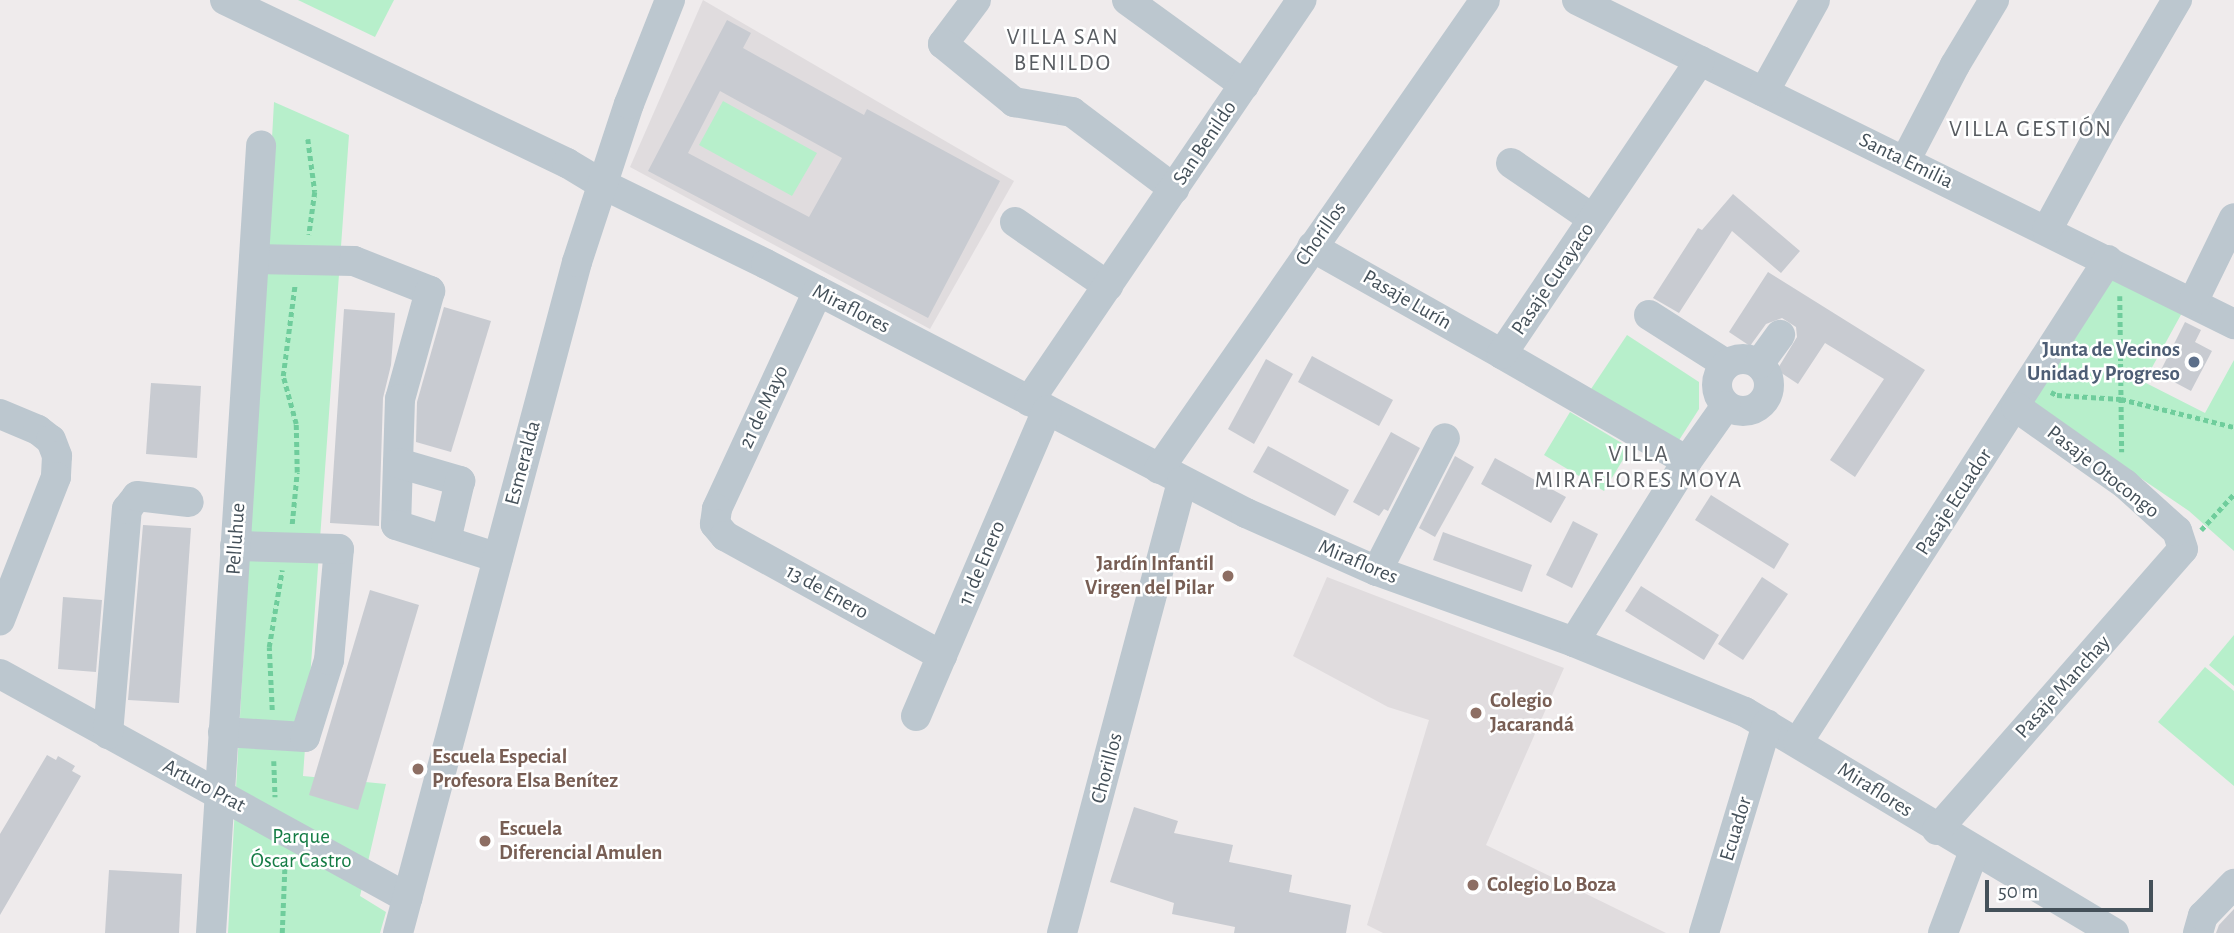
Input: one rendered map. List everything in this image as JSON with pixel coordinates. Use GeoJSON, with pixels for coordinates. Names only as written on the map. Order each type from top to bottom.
{"type":"FeatureCollection","features":[{"type":"Feature","properties":{"kind":"street","name":"Miraflores"},"geometry":{"type":"LineString","coordinates":[[225,0],[567,163],[602,184],[817,291],[1170,475],[1377,571],[1574,642],[1716,698],[1798,742],[1937,830],[2114,933]]}},
{"type":"Feature","properties":{"kind":"street","name":"Esmeralda"},"geometry":{"type":"LineString","coordinates":[[398,933],[573,275],[602,184],[670,0]]}},
{"type":"Feature","properties":{"kind":"street"},"geometry":{"type":"LineString","coordinates":[[976,0],[943,44],[1014,102],[1072,112],[1174,189]]}},
{"type":"Feature","properties":{"kind":"street"},"geometry":{"type":"LineString","coordinates":[[1128,0],[1244,85]]}},
{"type":"Feature","properties":{"kind":"street","name":"San Benildo"},"geometry":{"type":"LineString","coordinates":[[1038,406],[1108,286],[1302,0]]}},
{"type":"Feature","properties":{"kind":"street","name":"Chorillos"},"geometry":{"type":"LineString","coordinates":[[1062,933],[1170,475],[1312,247],[1485,0]]}},
{"type":"Feature","properties":{"kind":"street","name":"Santa Emilia"},"geometry":{"type":"LineString","coordinates":[[1577,0],[2047,230],[2105,266],[2193,302],[2234,324]]}},
{"type":"Feature","properties":{"kind":"street"},"geometry":{"type":"LineString","coordinates":[[1764,92],[1815,0]]}},
{"type":"Feature","properties":{"kind":"street"},"geometry":{"type":"LineString","coordinates":[[1905,161],[1955,65],[1994,0]]}},
{"type":"Feature","properties":{"kind":"street"},"geometry":{"type":"LineString","coordinates":[[2047,230],[2105,123],[2177,0]]}},
{"type":"Feature","properties":{"kind":"street","name":"Pasaje Curayaco"},"geometry":{"type":"LineString","coordinates":[[1687,461],[1502,354],[1700,61]]}},
{"type":"Feature","properties":{"kind":"street","name":"Pelluhue"},"geometry":{"type":"LineString","coordinates":[[211,933],[261,146]]}},
{"type":"Feature","properties":{"kind":"street"},"geometry":{"type":"LineString","coordinates":[[1511,163],[1593,219]]}},
{"type":"Feature","properties":{"kind":"street"},"geometry":{"type":"LineString","coordinates":[[2193,302],[2234,218]]}},
{"type":"Feature","properties":{"kind":"street"},"geometry":{"type":"LineString","coordinates":[[1015,222],[1108,286]]}},
{"type":"Feature","properties":{"kind":"street","name":"Pasaje Lurín"},"geometry":{"type":"LineString","coordinates":[[1312,247],[1502,354]]}},
{"type":"Feature","properties":{"kind":"street"},"geometry":{"type":"LineString","coordinates":[[254,259],[354,261],[430,291],[400,399],[396,525],[498,558]]}},
{"type":"Feature","properties":{"kind":"street","name":"Pasaje Ecuador"},"geometry":{"type":"LineString","coordinates":[[1798,742],[2017,407],[2045,388],[2051,351],[2105,266]]}},
{"type":"Feature","properties":{"kind":"street","name":"21 de Mayo"},"geometry":{"type":"LineString","coordinates":[[715,524],[717,509],[817,291]]}},
{"type":"Feature","properties":{"kind":"street"},"geometry":{"type":"LineString","coordinates":[[1649,315],[1726,364]]}},
{"type":"Feature","properties":{"kind":"street"},"geometry":{"type":"LineString","coordinates":[[1759,364],[1780,335]]}},
{"type":"Feature","properties":{"kind":"street"},"geometry":{"type":"LineString","coordinates":[[1735,360],[1759,364],[1770,385],[1762,402],[1752,410],[1737,410],[1726,406],[1718,390],[1718,380],[1726,364],[1735,360]]}},
{"type":"Feature","properties":{"kind":"street","name":"11 de Enero"},"geometry":{"type":"LineString","coordinates":[[916,716],[942,656],[1038,406]]}},
{"type":"Feature","properties":{"kind":"street"},"geometry":{"type":"LineString","coordinates":[[1574,642],[1687,461],[1726,406]]}},
{"type":"Feature","properties":{"kind":"street","name":"Pasaje Otocongo"},"geometry":{"type":"LineString","coordinates":[[2017,407],[2125,484],[2177,531],[2183,542]]}},
{"type":"Feature","properties":{"kind":"street"},"geometry":{"type":"LineString","coordinates":[[0,414],[38,429],[51,440],[57,456],[56,477],[0,620]]}},
{"type":"Feature","properties":{"kind":"street"},"geometry":{"type":"LineString","coordinates":[[1377,571],[1445,438]]}},
{"type":"Feature","properties":{"kind":"street"},"geometry":{"type":"LineString","coordinates":[[398,463],[460,481],[446,540]]}},
{"type":"Feature","properties":{"kind":"street"},"geometry":{"type":"LineString","coordinates":[[108,734],[127,509],[137,496],[189,502]]}},
{"type":"Feature","properties":{"kind":"street","name":"13 de Enero"},"geometry":{"type":"LineString","coordinates":[[715,524],[725,536],[942,656]]}},
{"type":"Feature","properties":{"kind":"street","name":"Pasaje Manchay"},"geometry":{"type":"LineString","coordinates":[[1937,830],[2180,556],[2183,542]]}},
{"type":"Feature","properties":{"kind":"street"},"geometry":{"type":"LineString","coordinates":[[223,732],[305,737],[329,660],[339,549],[235,546]]}},
{"type":"Feature","properties":{"kind":"street","name":"Arturo Prat"},"geometry":{"type":"LineString","coordinates":[[0,674],[408,898]]}},
{"type":"Feature","properties":{"kind":"street","name":"Ecuador"},"geometry":{"type":"LineString","coordinates":[[1704,933],[1767,724]]}},
{"type":"Feature","properties":{"kind":"street"},"geometry":{"type":"LineString","coordinates":[[1943,933],[1974,851]]}},
{"type":"Feature","properties":{"kind":"street"},"geometry":{"type":"LineString","coordinates":[[2198,933],[2203,916],[2234,884]]}},
{"type":"Feature","properties":{"kind":"path"},"geometry":{"type":"LineString","coordinates":[[2105,266],[2120,290],[2125,484]]}},
{"type":"Feature","properties":{"kind":"path"},"geometry":{"type":"LineString","coordinates":[[2051,351],[2045,388],[2063,440]]}},
{"type":"Feature","properties":{"kind":"path"},"geometry":{"type":"LineString","coordinates":[[2045,388],[2121,398],[2234,427]]}},
{"type":"Feature","properties":{"kind":"path"},"geometry":{"type":"LineString","coordinates":[[2183,542],[2203,529],[2234,494]]}},
{"type":"Feature","properties":{"kind":"shaded area"},"geometry":{"type":"Polygon","coordinates":[[[703,0],[1014,181],[930,329],[630,167],[703,0]]]}},
{"type":"Feature","properties":{"kind":"shaded area","name":"Colegio Jacarandá"},"geometry":{"type":"Polygon","coordinates":[[[1327,577],[1564,668],[1486,845],[1666,933],[1383,933],[1367,925],[1429,720],[1388,707],[1293,656],[1327,577]]]}},
{"type":"Feature","properties":{"kind":"green space"},"geometry":{"type":"Polygon","coordinates":[[[298,0],[394,0],[375,37],[298,0]]]}},
{"type":"Feature","properties":{"kind":"green space"},"geometry":{"type":"Polygon","coordinates":[[[723,101],[817,153],[792,196],[699,145],[723,101]]]}},
{"type":"Feature","properties":{"kind":"green space","name":"Parque Óscar Castro"},"geometry":{"type":"Polygon","coordinates":[[[274,102],[349,135],[303,776],[386,784],[360,896],[386,912],[380,933],[228,933],[274,102]]]}},
{"type":"Feature","properties":{"kind":"green space"},"geometry":{"type":"Polygon","coordinates":[[[2113,275],[2183,311],[2144,382],[2205,413],[2234,360],[2234,551],[2189,511],[2030,403],[2113,275]]]}},
{"type":"Feature","properties":{"kind":"green space"},"geometry":{"type":"Polygon","coordinates":[[[1627,335],[1699,382],[1699,409],[1674,448],[1589,392],[1627,335]]]}},
{"type":"Feature","properties":{"kind":"green space"},"geometry":{"type":"Polygon","coordinates":[[[1570,412],[1630,448],[1604,491],[1544,455],[1570,412]]]}},
{"type":"Feature","properties":{"kind":"green space"},"geometry":{"type":"Polygon","coordinates":[[[2234,635],[2234,686],[2209,665],[2234,635]]]}},
{"type":"Feature","properties":{"kind":"green space"},"geometry":{"type":"Polygon","coordinates":[[[2205,667],[2234,691],[2234,786],[2158,722],[2205,667]]]}},
{"type":"Feature","properties":{"kind":"building"},"geometry":{"type":"Polygon","coordinates":[[[727,20],[751,33],[743,48],[864,115],[867,109],[1000,181],[928,318],[648,171],[727,20]],[[720,91],[688,153],[809,217],[842,158],[720,91]]]}},
{"type":"Feature","properties":{"kind":"building"},"geometry":{"type":"Polygon","coordinates":[[[1733,194],[1800,251],[1781,273],[1732,231],[1679,313],[1653,298],[1698,228],[1702,230],[1733,194]]]}},
{"type":"Feature","properties":{"kind":"building"},"geometry":{"type":"Polygon","coordinates":[[[1768,272],[1925,370],[1855,477],[1830,460],[1884,379],[1825,343],[1798,384],[1777,370],[1797,337],[1796,327],[1782,318],[1766,324],[1750,346],[1729,332],[1768,272]]]}},
{"type":"Feature","properties":{"kind":"building"},"geometry":{"type":"Polygon","coordinates":[[[444,307],[491,321],[451,452],[416,442],[417,402],[444,307]]]}},
{"type":"Feature","properties":{"kind":"building"},"geometry":{"type":"Polygon","coordinates":[[[344,309],[395,313],[391,365],[383,398],[379,526],[330,523],[344,309]]]}},
{"type":"Feature","properties":{"kind":"building"},"geometry":{"type":"Polygon","coordinates":[[[2185,322],[2201,330],[2195,342],[2212,351],[2191,391],[2159,374],[2185,322]]]}},
{"type":"Feature","properties":{"kind":"building"},"geometry":{"type":"Polygon","coordinates":[[[1312,356],[1393,400],[1379,426],[1298,382],[1312,356]]]}},
{"type":"Feature","properties":{"kind":"building"},"geometry":{"type":"Polygon","coordinates":[[[1266,359],[1293,374],[1254,444],[1228,429],[1266,359]]]}},
{"type":"Feature","properties":{"kind":"building"},"geometry":{"type":"Polygon","coordinates":[[[151,383],[201,386],[197,458],[146,454],[151,383]]]}},
{"type":"Feature","properties":{"kind":"building"},"geometry":{"type":"Polygon","coordinates":[[[1391,432],[1420,448],[1388,511],[1384,509],[1379,516],[1353,502],[1391,432]]]}},
{"type":"Feature","properties":{"kind":"building"},"geometry":{"type":"Polygon","coordinates":[[[1268,446],[1349,490],[1335,516],[1253,472],[1268,446]]]}},
{"type":"Feature","properties":{"kind":"building"},"geometry":{"type":"Polygon","coordinates":[[[1455,456],[1474,467],[1435,537],[1419,528],[1455,456]]]}},
{"type":"Feature","properties":{"kind":"building"},"geometry":{"type":"Polygon","coordinates":[[[1495,458],[1566,497],[1551,523],[1481,484],[1495,458]]]}},
{"type":"Feature","properties":{"kind":"building"},"geometry":{"type":"Polygon","coordinates":[[[1711,495],[1789,544],[1774,569],[1695,520],[1711,495]]]}},
{"type":"Feature","properties":{"kind":"building"},"geometry":{"type":"Polygon","coordinates":[[[1573,521],[1598,534],[1572,588],[1546,575],[1573,521]]]}},
{"type":"Feature","properties":{"kind":"building"},"geometry":{"type":"Polygon","coordinates":[[[143,525],[191,528],[179,703],[128,700],[143,525]]]}},
{"type":"Feature","properties":{"kind":"building"},"geometry":{"type":"Polygon","coordinates":[[[1443,532],[1532,565],[1522,592],[1433,560],[1443,532]]]}},
{"type":"Feature","properties":{"kind":"building"},"geometry":{"type":"Polygon","coordinates":[[[1762,577],[1788,594],[1743,660],[1718,644],[1762,577]]]}},
{"type":"Feature","properties":{"kind":"building"},"geometry":{"type":"Polygon","coordinates":[[[1641,586],[1719,635],[1704,660],[1625,611],[1641,586]]]}},
{"type":"Feature","properties":{"kind":"building"},"geometry":{"type":"Polygon","coordinates":[[[370,590],[419,605],[358,810],[309,795],[370,590]]]}},
{"type":"Feature","properties":{"kind":"building"},"geometry":{"type":"Polygon","coordinates":[[[63,597],[102,600],[96,672],[58,669],[63,597]]]}},
{"type":"Feature","properties":{"kind":"building"},"geometry":{"type":"Polygon","coordinates":[[[47,755],[56,760],[58,756],[75,766],[72,771],[81,776],[0,915],[0,834],[47,755]]]}},
{"type":"Feature","properties":{"kind":"building"},"geometry":{"type":"Polygon","coordinates":[[[1134,807],[1178,821],[1174,833],[1233,845],[1229,862],[1292,875],[1289,892],[1351,905],[1346,933],[1234,933],[1235,927],[1172,914],[1174,903],[1110,882],[1134,807]]]}},
{"type":"Feature","properties":{"kind":"building"},"geometry":{"type":"Polygon","coordinates":[[[109,870],[182,874],[179,933],[105,933],[109,870]]]}},
{"type":"Feature","properties":{"kind":"building"},"geometry":{"type":"Polygon","coordinates":[[[2234,909],[2234,933],[2216,933],[2219,925],[2234,909]]]}},
{"type":"Feature","properties":{"kind":"place","name":"Junta de Vecinos Unidad y Progreso"},"geometry":{"type":"Point","coordinates":[2194,362]}},
{"type":"Feature","properties":{"kind":"place","name":"Jardín Infantil Virgen del Pilar"},"geometry":{"type":"Point","coordinates":[1228,576]}},
{"type":"Feature","properties":{"kind":"place","name":"Colegio Jacarandá"},"geometry":{"type":"Point","coordinates":[1476,713]}},
{"type":"Feature","properties":{"kind":"place","name":"Escuela Especial Profesora Elsa Benítez"},"geometry":{"type":"Point","coordinates":[418,769]}},
{"type":"Feature","properties":{"kind":"place","name":"Escuela Diferencial Amulen"},"geometry":{"type":"Point","coordinates":[485,841]}},
{"type":"Feature","properties":{"kind":"place","name":"Colegio Lo Boza"},"geometry":{"type":"Point","coordinates":[1473,885]}},
{"type":"Feature","properties":{"kind":"district","name":"VILLA SAN BENILDO"},"geometry":{"type":"Point","coordinates":[1063,51]}},
{"type":"Feature","properties":{"kind":"district","name":"VILLA GESTIÓN"},"geometry":{"type":"Point","coordinates":[2031,130]}},
{"type":"Feature","properties":{"kind":"district","name":"VILLA MIRAFLORES MOYA"},"geometry":{"type":"Point","coordinates":[1639,468]}}]}
